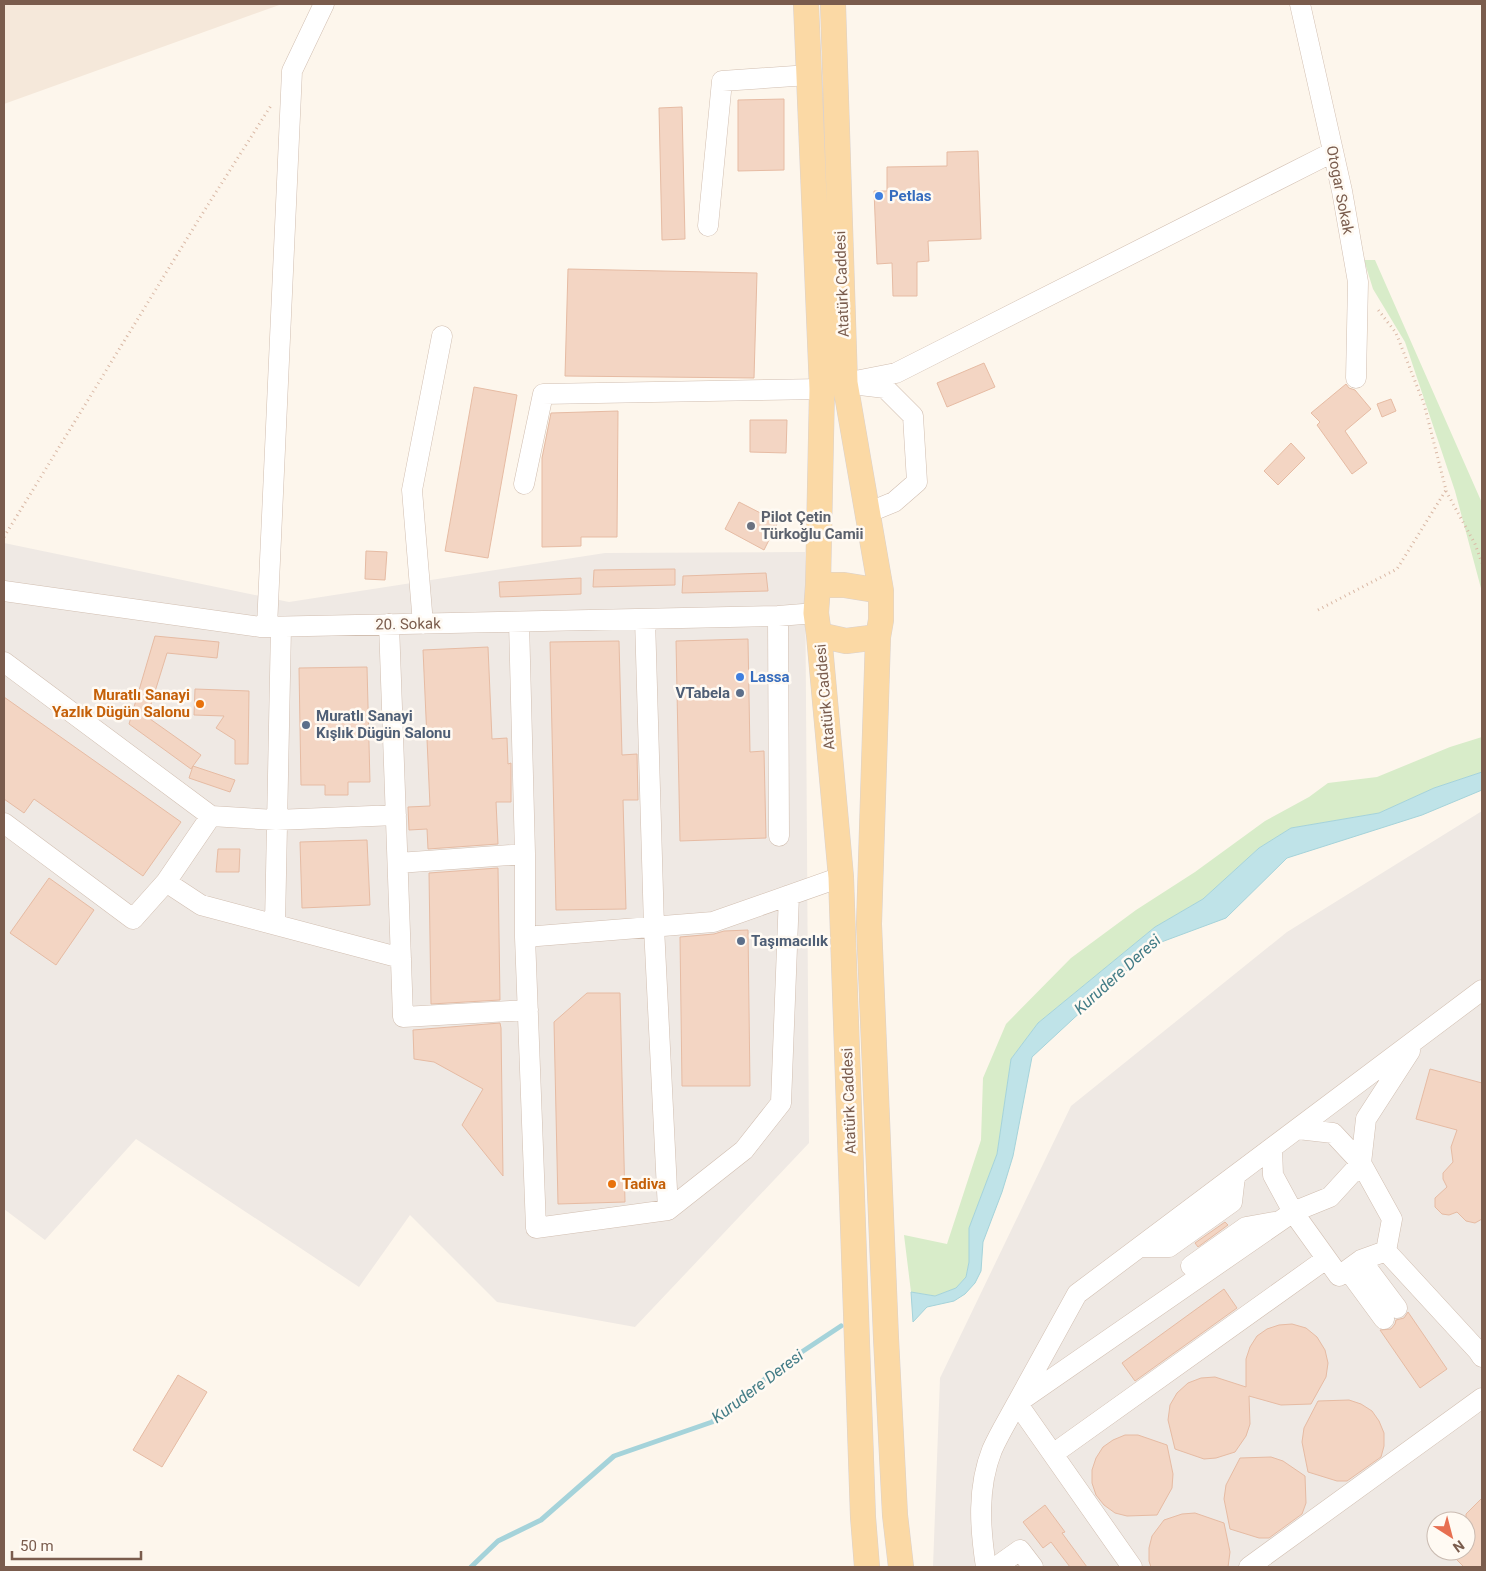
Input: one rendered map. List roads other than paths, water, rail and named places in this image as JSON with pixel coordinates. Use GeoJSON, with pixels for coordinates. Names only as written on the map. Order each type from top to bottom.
{"type":"FeatureCollection","features":[{"type":"Feature","properties":{"kind":"main road","name":"Atatürk Caddesi"},"geometry":{"type":"LineString","coordinates":[[806,4],[809,75],[834,386],[868,513],[881,591],[869,924],[886,1338],[895,1515],[901,1567]]}},
{"type":"Feature","properties":{"kind":"main road","name":"Atatürk Caddesi"},"geometry":{"type":"LineString","coordinates":[[833,4],[834,386],[818,585],[817,624],[841,877],[863,1517],[867,1567]]}},
{"type":"Feature","properties":{"kind":"main road"},"geometry":{"type":"LineString","coordinates":[[818,585],[844,585],[881,591]]}},
{"type":"Feature","properties":{"kind":"main road"},"geometry":{"type":"LineString","coordinates":[[817,624],[846,642],[878,637]]}},
{"type":"Feature","properties":{"kind":"street"},"geometry":{"type":"LineString","coordinates":[[275,924],[274,627],[292,71],[324,4]]}},
{"type":"Feature","properties":{"kind":"street","name":"Otogar Sokak"},"geometry":{"type":"LineString","coordinates":[[1300,4],[1333,152],[1358,282],[1356,378]]}},
{"type":"Feature","properties":{"kind":"street"},"geometry":{"type":"LineString","coordinates":[[708,226],[722,81],[809,75]]}},
{"type":"Feature","properties":{"kind":"street"},"geometry":{"type":"LineString","coordinates":[[834,386],[896,373],[1333,152]]}},
{"type":"Feature","properties":{"kind":"street"},"geometry":{"type":"LineString","coordinates":[[424,624],[412,490],[442,336]]}},
{"type":"Feature","properties":{"kind":"street"},"geometry":{"type":"LineString","coordinates":[[524,484],[543,394],[834,386],[885,388],[913,416],[917,482],[894,502],[868,513]]}},
{"type":"Feature","properties":{"kind":"street","name":"20. Sokak"},"geometry":{"type":"LineString","coordinates":[[4,591],[274,627],[778,616],[817,624]]}},
{"type":"Feature","properties":{"kind":"street"},"geometry":{"type":"LineString","coordinates":[[778,616],[780,836]]}},
{"type":"Feature","properties":{"kind":"street"},"geometry":{"type":"LineString","coordinates":[[645,619],[654,927],[668,1210]]}},
{"type":"Feature","properties":{"kind":"street"},"geometry":{"type":"LineString","coordinates":[[519,622],[525,854],[525,937],[536,1228],[668,1210],[744,1150],[781,1103],[789,895]]}},
{"type":"Feature","properties":{"kind":"street"},"geometry":{"type":"LineString","coordinates":[[389,624],[404,1017],[528,1010]]}},
{"type":"Feature","properties":{"kind":"street"},"geometry":{"type":"LineString","coordinates":[[4,662],[211,816],[276,820],[396,815]]}},
{"type":"Feature","properties":{"kind":"street"},"geometry":{"type":"LineString","coordinates":[[4,823],[133,919],[166,882],[211,816]]}},
{"type":"Feature","properties":{"kind":"street"},"geometry":{"type":"LineString","coordinates":[[398,863],[525,854]]}},
{"type":"Feature","properties":{"kind":"street"},"geometry":{"type":"LineString","coordinates":[[525,937],[713,922],[841,877]]}},
{"type":"Feature","properties":{"kind":"street"},"geometry":{"type":"LineString","coordinates":[[166,882],[201,905],[401,958]]}},
{"type":"Feature","properties":{"kind":"street"},"geometry":{"type":"LineString","coordinates":[[986,1567],[980,1528],[982,1486],[992,1450],[1077,1294],[1140,1247],[1169,1247],[1232,1202],[1235,1176],[1482,990]]}},
{"type":"Feature","properties":{"kind":"street"},"geometry":{"type":"LineString","coordinates":[[1017,1403],[1176,1292],[1186,1270],[1246,1227],[1287,1216],[1330,1197],[1361,1163],[1366,1119],[1418,1038]]}},
{"type":"Feature","properties":{"kind":"street"},"geometry":{"type":"LineString","coordinates":[[1298,1129],[1332,1133],[1361,1163],[1392,1218],[1386,1251]]}},
{"type":"Feature","properties":{"kind":"street"},"geometry":{"type":"LineString","coordinates":[[1272,1148],[1273,1175],[1287,1216],[1339,1276],[1355,1265],[1386,1251]]}},
{"type":"Feature","properties":{"kind":"street"},"geometry":{"type":"LineString","coordinates":[[1386,1251],[1481,1352]]}},
{"type":"Feature","properties":{"kind":"street"},"geometry":{"type":"LineString","coordinates":[[1053,1454],[1326,1259]]}},
{"type":"Feature","properties":{"kind":"street"},"geometry":{"type":"LineString","coordinates":[[1355,1265],[1390,1313]]}},
{"type":"Feature","properties":{"kind":"street"},"geometry":{"type":"LineString","coordinates":[[1249,1567],[1482,1398]]}},
{"type":"Feature","properties":{"kind":"street"},"geometry":{"type":"LineString","coordinates":[[1017,1403],[1132,1567]]}},
{"type":"Feature","properties":{"kind":"street"},"geometry":{"type":"LineString","coordinates":[[996,1567],[1020,1550],[1033,1567]]}},
{"type":"Feature","properties":{"kind":"water"},"geometry":{"type":"Polygon","coordinates":[[[1482,772],[1482,790],[1422,815],[1287,858],[1226,918],[1156,944],[1032,1057],[1013,1156],[983,1242],[981,1271],[975,1283],[965,1294],[954,1301],[927,1307],[913,1322],[911,1292],[935,1296],[956,1288],[966,1277],[969,1262],[969,1228],[997,1154],[1011,1059],[1038,1023],[1155,927],[1203,899],[1259,848],[1291,828],[1379,813],[1434,788],[1482,772]]]}},
{"type":"Feature","properties":{"kind":"waterway","name":"Kurudere Deresi"},"geometry":{"type":"LineString","coordinates":[[471,1567],[498,1541],[541,1520],[614,1456],[712,1422],[782,1365],[841,1326]]}},
{"type":"Feature","properties":{"kind":"place","name":"Petlas"},"geometry":{"type":"Point","coordinates":[879,196]}},
{"type":"Feature","properties":{"kind":"place","name":"Pilot Çetin Türkoğlu Camii"},"geometry":{"type":"Point","coordinates":[751,526]}},
{"type":"Feature","properties":{"kind":"place","name":"Lassa"},"geometry":{"type":"Point","coordinates":[740,677]}},
{"type":"Feature","properties":{"kind":"place","name":"VTabela"},"geometry":{"type":"Point","coordinates":[740,693]}},
{"type":"Feature","properties":{"kind":"place","name":"Muratlı Sanayi Yazlık Dügün Salonu"},"geometry":{"type":"Point","coordinates":[200,704]}},
{"type":"Feature","properties":{"kind":"place","name":"Muratlı Sanayi Kışlık Dügün Salonu"},"geometry":{"type":"Point","coordinates":[306,725]}},
{"type":"Feature","properties":{"kind":"place","name":"Taşımacılık"},"geometry":{"type":"Point","coordinates":[741,941]}},
{"type":"Feature","properties":{"kind":"place","name":"Tadiva"},"geometry":{"type":"Point","coordinates":[612,1184]}}]}
